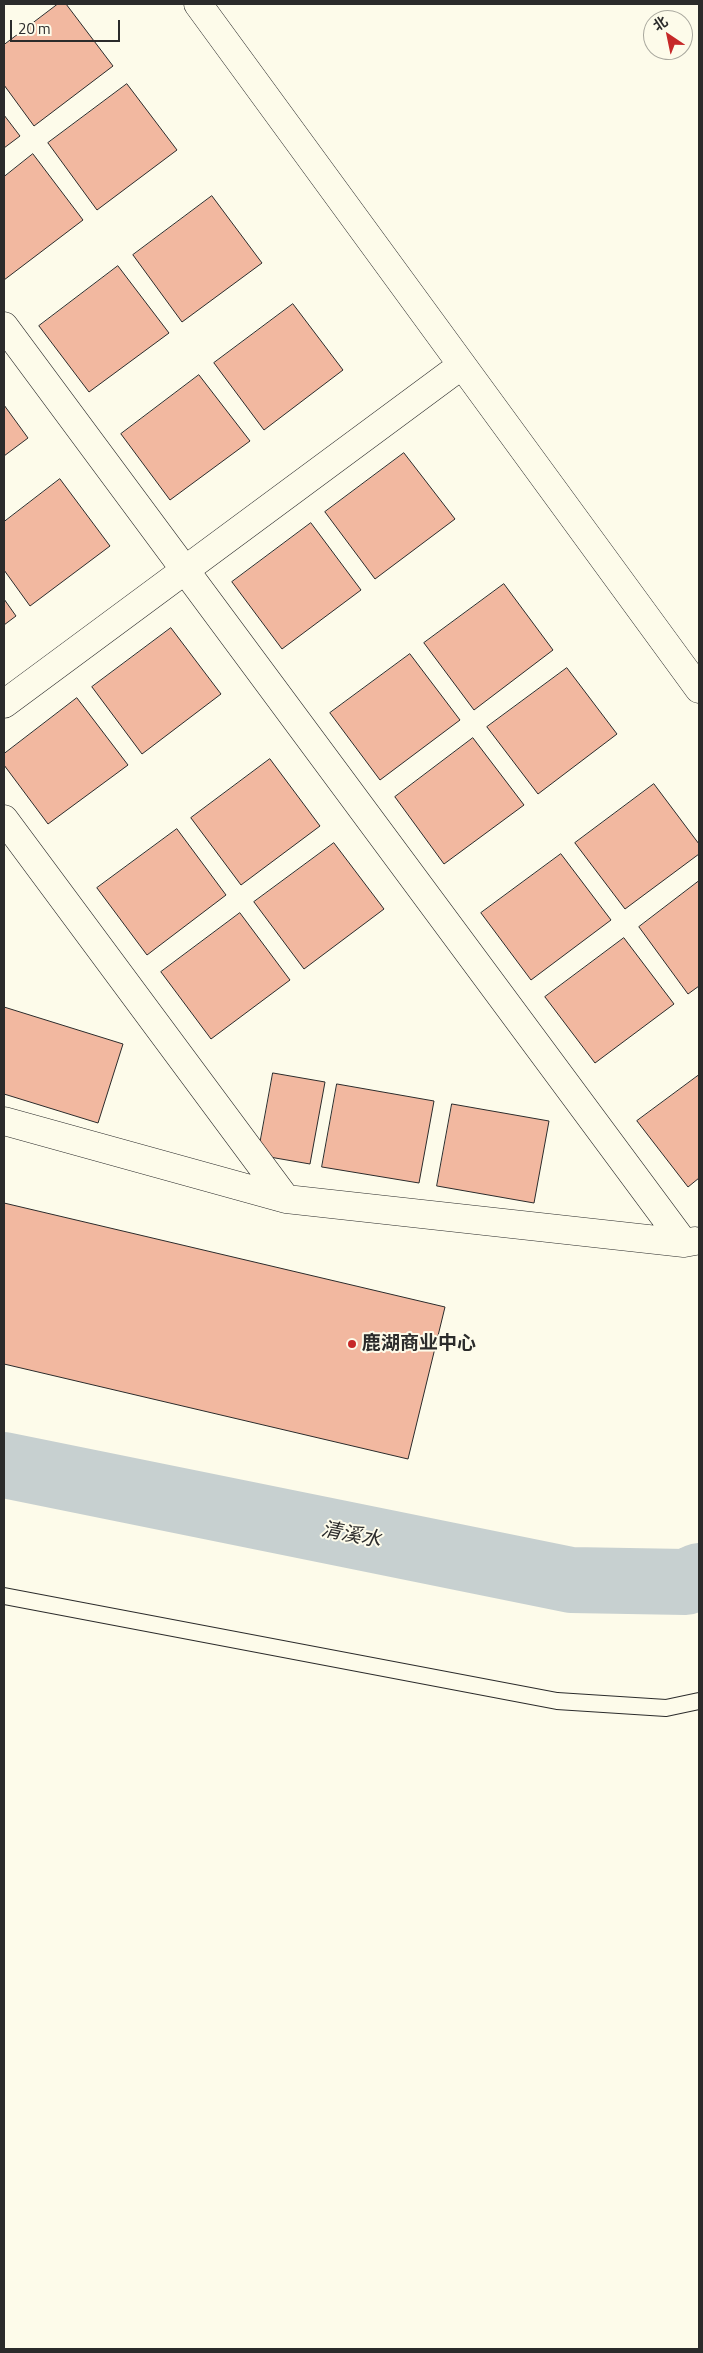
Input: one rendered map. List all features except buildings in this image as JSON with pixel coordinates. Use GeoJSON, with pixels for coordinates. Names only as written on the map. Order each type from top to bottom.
{"type":"FeatureCollection","features":[{"type":"Feature","properties":{"kind":"street"},"geometry":{"type":"LineString","coordinates":[[198,4],[699,689]]}},
{"type":"Feature","properties":{"kind":"street"},"geometry":{"type":"LineString","coordinates":[[4,326],[185,570],[692,1242]]}},
{"type":"Feature","properties":{"kind":"street"},"geometry":{"type":"LineString","coordinates":[[4,704],[462,365]]}},
{"type":"Feature","properties":{"kind":"street"},"geometry":{"type":"LineString","coordinates":[[4,819],[286,1200]]}},
{"type":"Feature","properties":{"kind":"street"},"geometry":{"type":"LineString","coordinates":[[4,1121],[286,1200],[692,1242]]}},
{"type":"Feature","properties":{"kind":"lane"},"geometry":{"type":"LineString","coordinates":[[4,1596],[557,1702],[666,1708],[699,1701]]}},
{"type":"Feature","properties":{"kind":"waterway","name":"清溪水"},"geometry":{"type":"LineString","coordinates":[[4,1465],[571,1580],[686,1582],[699,1576]]}},
{"type":"Feature","properties":{"kind":"place","name":"鹿湖商业中心"},"geometry":{"type":"Point","coordinates":[352,1344]}}]}
